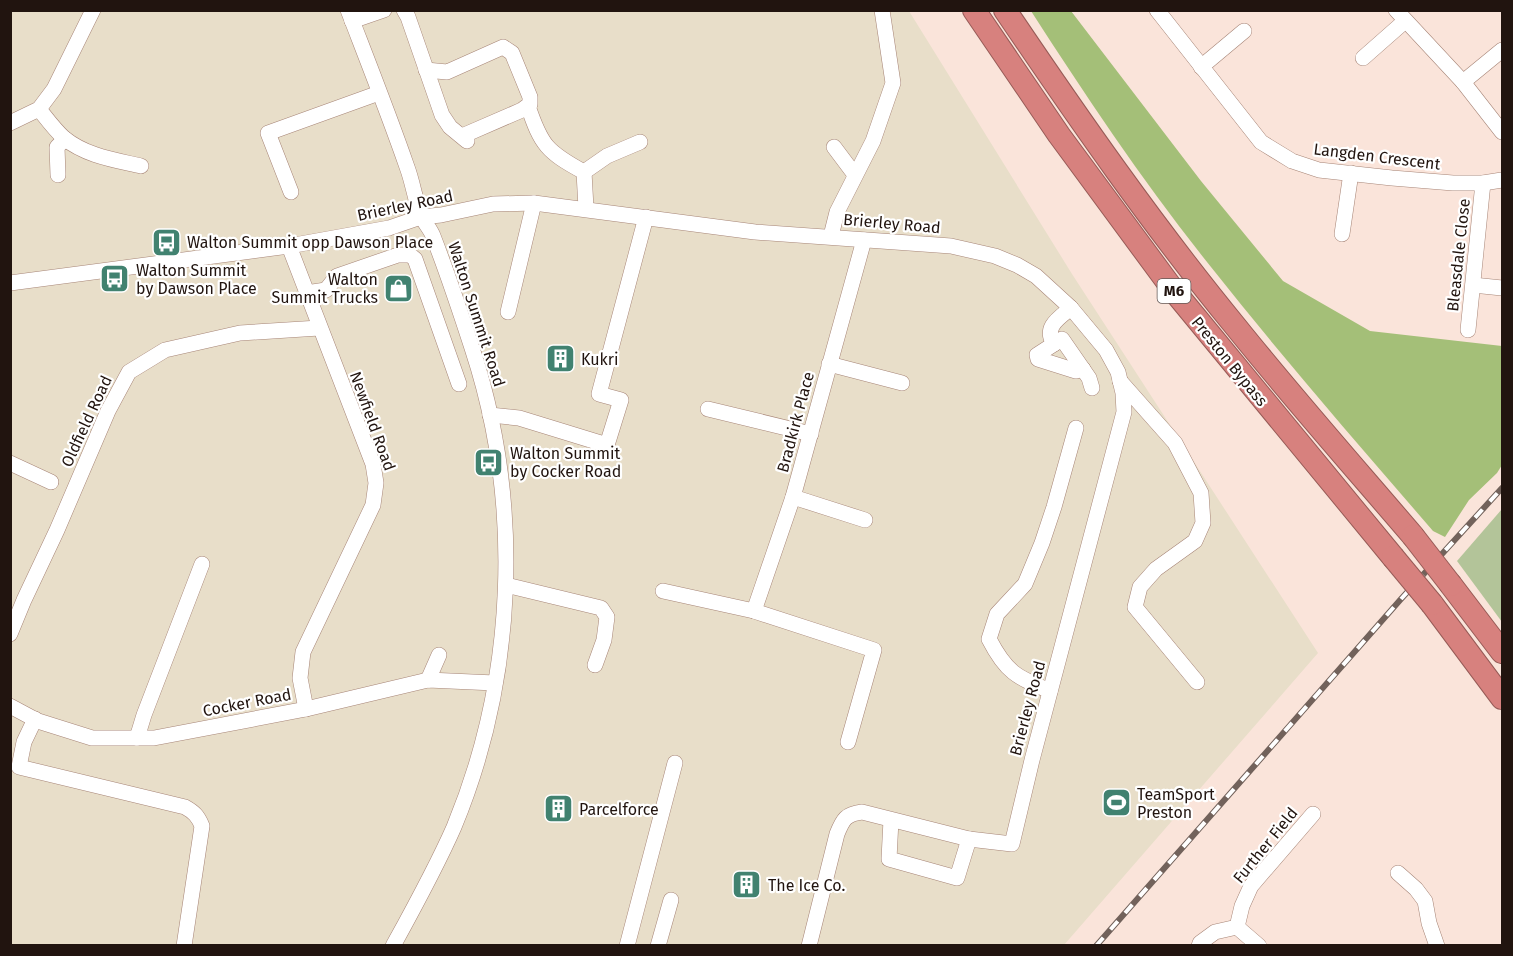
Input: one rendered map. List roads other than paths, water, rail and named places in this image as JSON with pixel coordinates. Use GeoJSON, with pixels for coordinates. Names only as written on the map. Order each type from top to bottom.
{"type":"FeatureCollection","features":[{"type":"Feature","properties":{"kind":"highway","name":"Preston Bypass"},"geometry":{"type":"LineString","coordinates":[[974,10],[1059,135],[1174,291],[1432,604],[1503,698]]}},
{"type":"Feature","properties":{"kind":"highway","name":"Preston Bypass"},"geometry":{"type":"LineString","coordinates":[[1005,10],[1141,204],[1236,328],[1413,536],[1503,652]]}},
{"type":"Feature","properties":{"kind":"street"},"geometry":{"type":"LineString","coordinates":[[10,123],[39,109],[54,89],[93,10]]}},
{"type":"Feature","properties":{"kind":"street"},"geometry":{"type":"LineString","coordinates":[[350,16],[384,10]]}},
{"type":"Feature","properties":{"kind":"street"},"geometry":{"type":"LineString","coordinates":[[404,10],[442,115],[450,128],[464,139],[528,106]]}},
{"type":"Feature","properties":{"kind":"street"},"geometry":{"type":"LineString","coordinates":[[831,236],[837,212],[873,141],[892,83],[882,10]]}},
{"type":"Feature","properties":{"kind":"street","name":"Langden Crescent"},"geometry":{"type":"LineString","coordinates":[[1157,10],[1261,142],[1292,161],[1319,170],[1443,183],[1483,183],[1503,180]]}},
{"type":"Feature","properties":{"kind":"street","name":"Walton Summit Road"},"geometry":{"type":"LineString","coordinates":[[350,16],[408,170],[421,217],[433,234],[473,349],[490,415],[504,521],[506,585],[503,634],[486,730],[454,824],[435,869],[393,945]]}},
{"type":"Feature","properties":{"kind":"street"},"geometry":{"type":"LineString","coordinates":[[1363,58],[1400,16],[1463,82],[1503,132]]}},
{"type":"Feature","properties":{"kind":"street"},"geometry":{"type":"LineString","coordinates":[[1201,67],[1244,31]]}},
{"type":"Feature","properties":{"kind":"street"},"geometry":{"type":"LineString","coordinates":[[426,70],[447,72],[503,47],[512,53],[530,97],[528,106],[536,131],[547,148],[562,160],[584,172]]}},
{"type":"Feature","properties":{"kind":"street"},"geometry":{"type":"LineString","coordinates":[[1463,82],[1503,50]]}},
{"type":"Feature","properties":{"kind":"street"},"geometry":{"type":"LineString","coordinates":[[291,192],[268,133],[379,93]]}},
{"type":"Feature","properties":{"kind":"street"},"geometry":{"type":"LineString","coordinates":[[39,109],[65,139],[95,155],[141,166]]}},
{"type":"Feature","properties":{"kind":"street"},"geometry":{"type":"LineString","coordinates":[[58,175],[57,147],[65,139]]}},
{"type":"Feature","properties":{"kind":"street"},"geometry":{"type":"LineString","coordinates":[[584,172],[606,156],[640,142]]}},
{"type":"Feature","properties":{"kind":"street"},"geometry":{"type":"LineString","coordinates":[[834,147],[855,175]]}},
{"type":"Feature","properties":{"kind":"street"},"geometry":{"type":"LineString","coordinates":[[584,172],[586,208]]}},
{"type":"Feature","properties":{"kind":"street"},"geometry":{"type":"LineString","coordinates":[[1342,234],[1351,173]]}},
{"type":"Feature","properties":{"kind":"street","name":"Bleasdale Close"},"geometry":{"type":"LineString","coordinates":[[1468,330],[1483,183]]}},
{"type":"Feature","properties":{"kind":"street"},"geometry":{"type":"LineString","coordinates":[[508,312],[534,202]]}},
{"type":"Feature","properties":{"kind":"street","name":"Brierley Road"},"geometry":{"type":"LineString","coordinates":[[10,283],[289,246],[389,228],[421,217],[493,204],[534,202],[755,232],[951,246],[995,256],[1036,276],[1071,308],[1106,350],[1118,372],[1124,412],[1012,844],[969,839],[862,812],[850,813],[842,820],[809,945]]}},
{"type":"Feature","properties":{"kind":"street"},"geometry":{"type":"LineString","coordinates":[[490,415],[519,418],[607,445],[621,400],[599,394],[646,217]]}},
{"type":"Feature","properties":{"kind":"street","name":"Bradkirk Place"},"geometry":{"type":"LineString","coordinates":[[754,611],[793,497],[864,240]]}},
{"type":"Feature","properties":{"kind":"street","name":"Newfield Road"},"geometry":{"type":"LineString","coordinates":[[289,246],[373,464],[376,483],[373,505],[303,652],[300,678],[306,709]]}},
{"type":"Feature","properties":{"kind":"street"},"geometry":{"type":"LineString","coordinates":[[306,294],[326,290],[337,276],[398,255],[410,255],[415,259],[459,384]]}},
{"type":"Feature","properties":{"kind":"street"},"geometry":{"type":"LineString","coordinates":[[1473,285],[1503,288]]}},
{"type":"Feature","properties":{"kind":"street"},"geometry":{"type":"LineString","coordinates":[[1054,344],[1049,336],[1051,327],[1071,308]]}},
{"type":"Feature","properties":{"kind":"street","name":"Oldfield Road"},"geometry":{"type":"LineString","coordinates":[[10,634],[108,411],[129,372],[165,350],[240,333],[320,328]]}},
{"type":"Feature","properties":{"kind":"street"},"geometry":{"type":"LineString","coordinates":[[1083,369],[1077,371],[1038,359],[1037,355],[1062,339],[1083,369],[1092,388]]}},
{"type":"Feature","properties":{"kind":"street"},"geometry":{"type":"LineString","coordinates":[[829,364],[902,383]]}},
{"type":"Feature","properties":{"kind":"street"},"geometry":{"type":"LineString","coordinates":[[1120,381],[1175,443],[1201,493],[1203,523],[1195,541],[1156,569],[1140,587],[1135,607],[1197,682]]}},
{"type":"Feature","properties":{"kind":"street"},"geometry":{"type":"LineString","coordinates":[[708,410],[811,434]]}},
{"type":"Feature","properties":{"kind":"street"},"geometry":{"type":"LineString","coordinates":[[1050,691],[1023,680],[1001,661],[990,639],[997,614],[1024,584],[1042,543],[1076,428]]}},
{"type":"Feature","properties":{"kind":"street"},"geometry":{"type":"LineString","coordinates":[[10,463],[51,482]]}},
{"type":"Feature","properties":{"kind":"street"},"geometry":{"type":"LineString","coordinates":[[793,497],[865,520]]}},
{"type":"Feature","properties":{"kind":"street"},"geometry":{"type":"LineString","coordinates":[[137,738],[202,564]]}},
{"type":"Feature","properties":{"kind":"street"},"geometry":{"type":"LineString","coordinates":[[506,585],[601,608],[607,617],[604,640],[595,664]]}},
{"type":"Feature","properties":{"kind":"street"},"geometry":{"type":"LineString","coordinates":[[663,591],[754,611],[874,650],[848,742]]}},
{"type":"Feature","properties":{"kind":"street"},"geometry":{"type":"LineString","coordinates":[[428,680],[439,655]]}},
{"type":"Feature","properties":{"kind":"street","name":"Cocker Road"},"geometry":{"type":"LineString","coordinates":[[10,706],[35,719],[92,738],[154,738],[306,709],[428,680],[495,683]]}},
{"type":"Feature","properties":{"kind":"street"},"geometry":{"type":"LineString","coordinates":[[35,719],[15,767],[185,807],[199,818],[202,826],[184,945]]}},
{"type":"Feature","properties":{"kind":"street"},"geometry":{"type":"LineString","coordinates":[[627,945],[675,763]]}},
{"type":"Feature","properties":{"kind":"street","name":"Further Field"},"geometry":{"type":"LineString","coordinates":[[1237,927],[1242,906],[1251,886],[1313,814]]}},
{"type":"Feature","properties":{"kind":"street"},"geometry":{"type":"LineString","coordinates":[[891,820],[889,859],[957,878],[969,839]]}},
{"type":"Feature","properties":{"kind":"street"},"geometry":{"type":"LineString","coordinates":[[1398,873],[1416,889],[1425,901],[1429,923],[1437,945]]}},
{"type":"Feature","properties":{"kind":"street"},"geometry":{"type":"LineString","coordinates":[[658,945],[671,900]]}},
{"type":"Feature","properties":{"kind":"street"},"geometry":{"type":"LineString","coordinates":[[1199,945],[1215,932],[1237,927],[1259,945]]}},
{"type":"Feature","properties":{"kind":"railway"},"geometry":{"type":"LineString","coordinates":[[1096,946],[1401,599],[1502,488]]}},
{"type":"Feature","properties":{"kind":"place","name":"Walton Summit opp Dawson Place"},"geometry":{"type":"Point","coordinates":[166,242]}},
{"type":"Feature","properties":{"kind":"place","name":"Walton Summit by Dawson Place"},"geometry":{"type":"Point","coordinates":[115,279]}},
{"type":"Feature","properties":{"kind":"place","name":"Walton Summit Trucks"},"geometry":{"type":"Point","coordinates":[399,288]}},
{"type":"Feature","properties":{"kind":"place","name":"Kukri"},"geometry":{"type":"Point","coordinates":[560,359]}},
{"type":"Feature","properties":{"kind":"place","name":"Walton Summit by Cocker Road"},"geometry":{"type":"Point","coordinates":[489,462]}},
{"type":"Feature","properties":{"kind":"place","name":"TeamSport Preston"},"geometry":{"type":"Point","coordinates":[1116,803]}},
{"type":"Feature","properties":{"kind":"place","name":"Parcelforce"},"geometry":{"type":"Point","coordinates":[558,809]}},
{"type":"Feature","properties":{"kind":"place","name":"The Ice Co."},"geometry":{"type":"Point","coordinates":[747,885]}}]}
